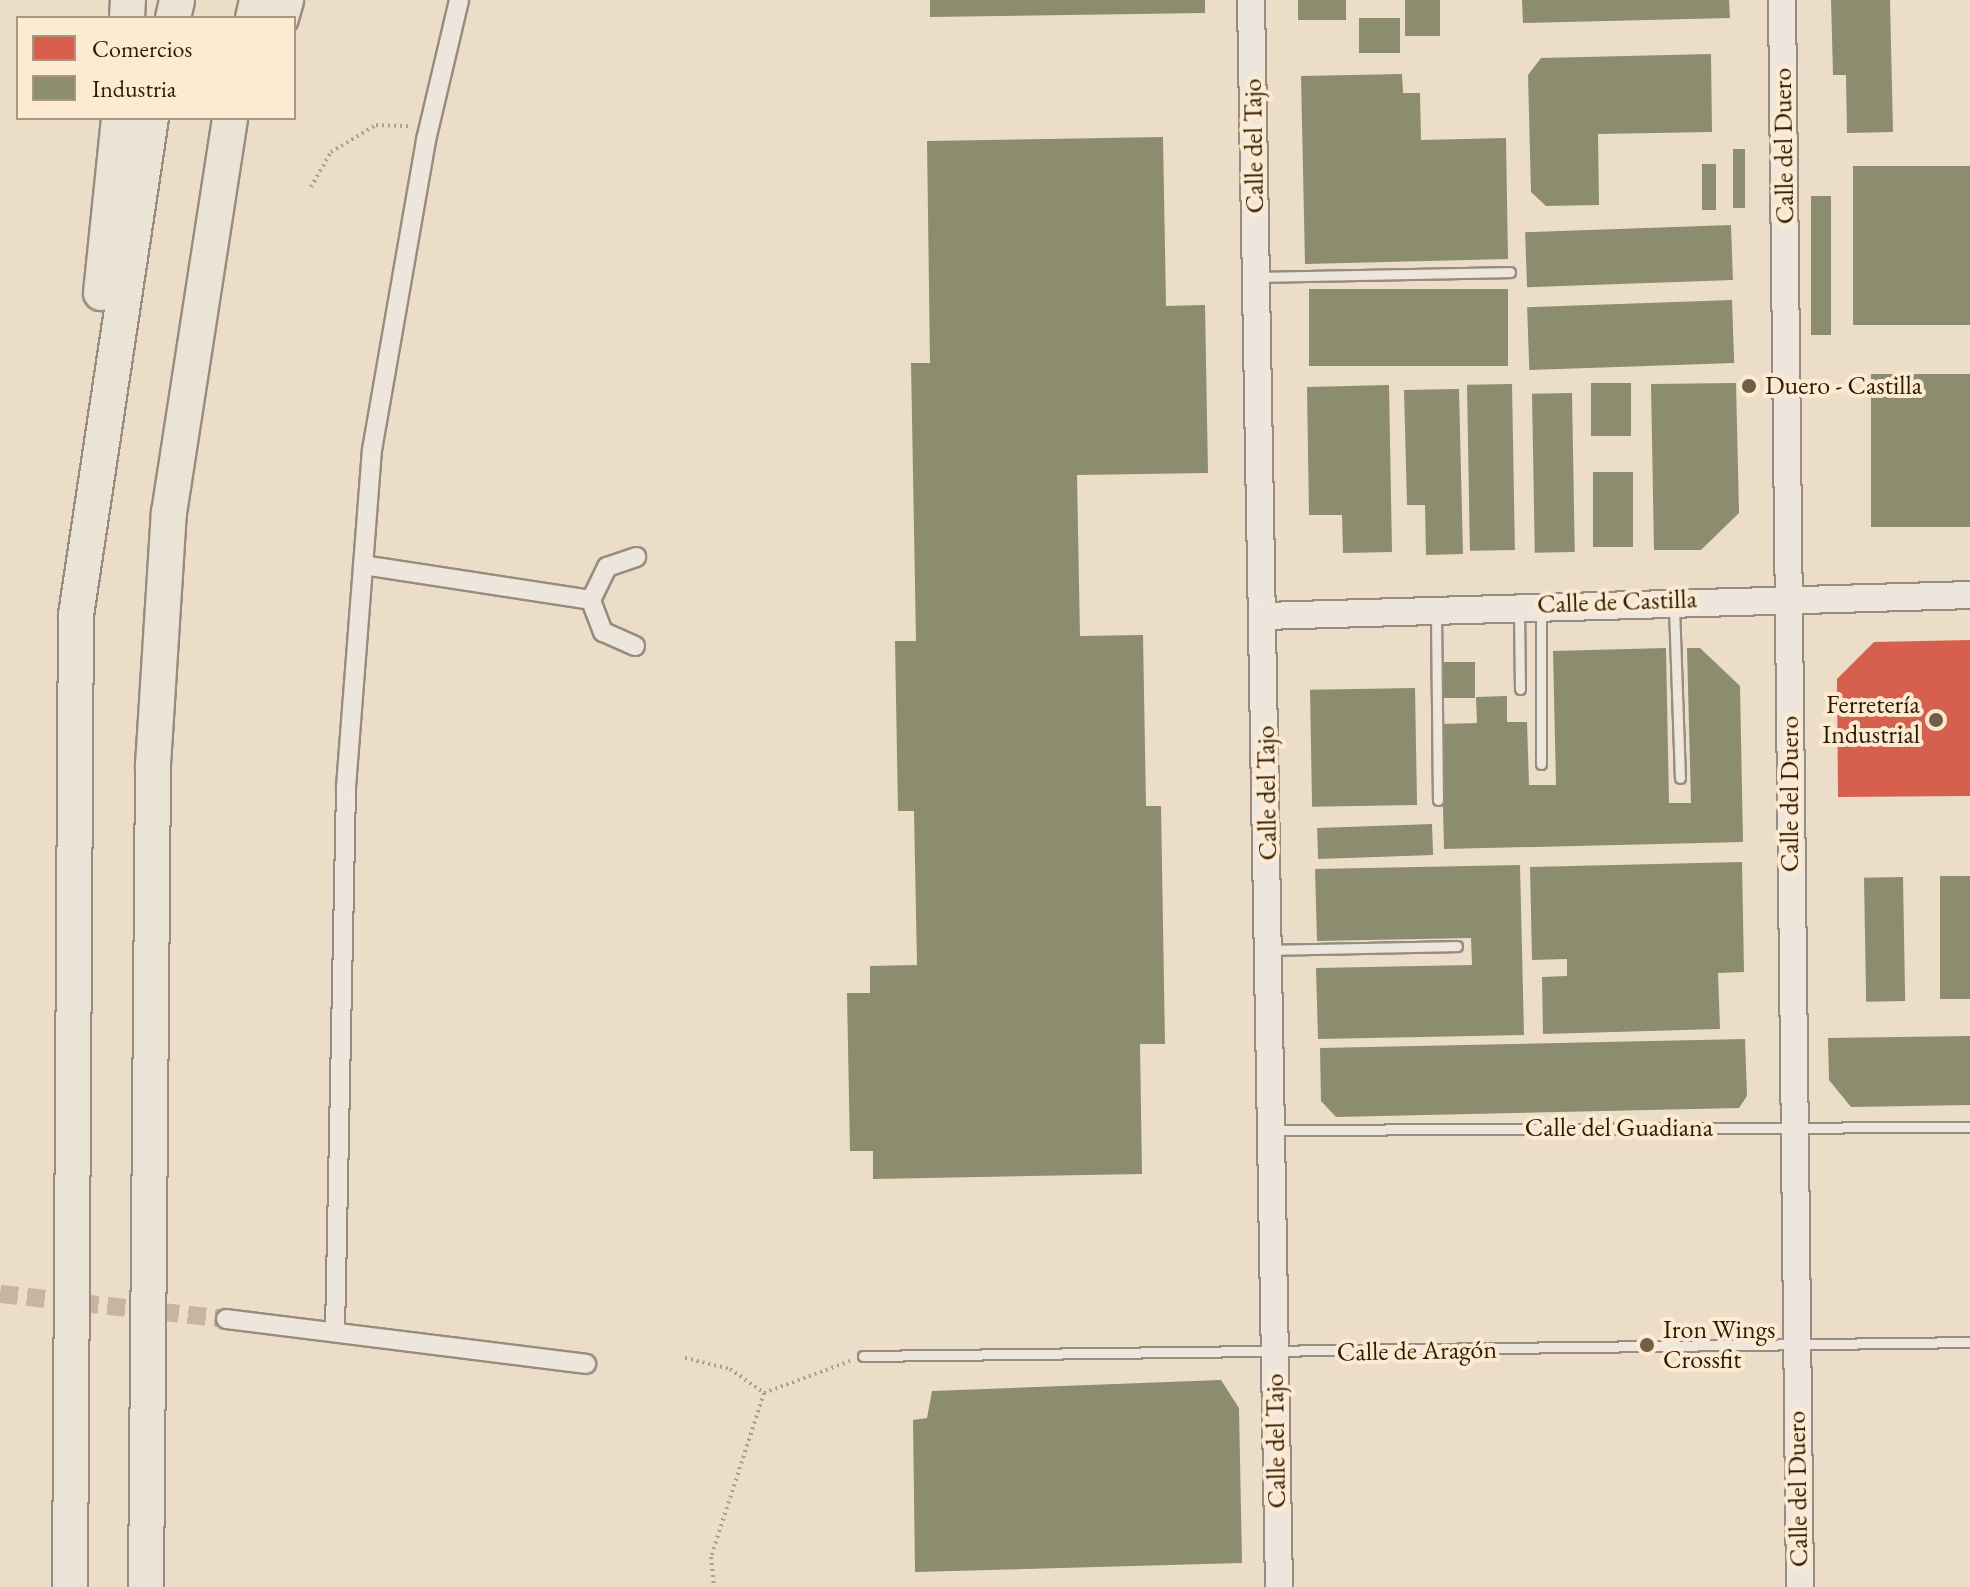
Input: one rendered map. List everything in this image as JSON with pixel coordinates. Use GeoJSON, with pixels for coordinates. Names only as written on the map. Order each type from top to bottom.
{"type":"FeatureCollection","features":[{"type":"Feature","properties":{"kind":"highway"},"geometry":{"type":"LineString","coordinates":[[70,1587],[76,615],[119,120]]}},
{"type":"Feature","properties":{"kind":"highway"},"geometry":{"type":"LineString","coordinates":[[76,615],[151,120]]}},
{"type":"Feature","properties":{"kind":"highway"},"geometry":{"type":"LineString","coordinates":[[146,1587],[153,765],[169,513],[230,120]]}},
{"type":"Feature","properties":{"kind":"highway"},"geometry":{"type":"LineString","coordinates":[[153,765],[223,251],[252,120]]}},
{"type":"Feature","properties":{"kind":"street"},"geometry":{"type":"LineString","coordinates":[[335,1331],[346,787],[372,450],[429,126],[459,0]]}},
{"type":"Feature","properties":{"kind":"street","name":"Calle del Tajo"},"geometry":{"type":"LineString","coordinates":[[1251,0],[1279,1587]]}},
{"type":"Feature","properties":{"kind":"street","name":"Calle del Duero"},"geometry":{"type":"LineString","coordinates":[[1782,0],[1790,595],[1790,1128],[1800,1587]]}},
{"type":"Feature","properties":{"kind":"street"},"geometry":{"type":"LineString","coordinates":[[635,646],[603,632],[591,600],[607,567],[636,557]]}},
{"type":"Feature","properties":{"kind":"street"},"geometry":{"type":"LineString","coordinates":[[363,565],[591,600]]}},
{"type":"Feature","properties":{"kind":"street","name":"Calle de Castilla"},"geometry":{"type":"LineString","coordinates":[[1264,616],[1790,595],[1970,595]]}},
{"type":"Feature","properties":{"kind":"street"},"geometry":{"type":"LineString","coordinates":[[226,1319],[586,1364]]}},
{"type":"Feature","properties":{"kind":"lane"},"geometry":{"type":"LineString","coordinates":[[1257,277],[1510,272]]}},
{"type":"Feature","properties":{"kind":"lane"},"geometry":{"type":"LineString","coordinates":[[1674,600],[1680,778]]}},
{"type":"Feature","properties":{"kind":"lane"},"geometry":{"type":"LineString","coordinates":[[1520,689],[1530,605]]}},
{"type":"Feature","properties":{"kind":"lane"},"geometry":{"type":"LineString","coordinates":[[1530,605],[1541,764]]}},
{"type":"Feature","properties":{"kind":"lane"},"geometry":{"type":"LineString","coordinates":[[1436,609],[1438,800]]}},
{"type":"Feature","properties":{"kind":"lane"},"geometry":{"type":"LineString","coordinates":[[1270,950],[1457,946]]}},
{"type":"Feature","properties":{"kind":"lane","name":"Calle del Guadiana"},"geometry":{"type":"LineString","coordinates":[[1269,1130],[1970,1127]]}},
{"type":"Feature","properties":{"kind":"lane","name":"Calle de Aragón"},"geometry":{"type":"LineString","coordinates":[[863,1356],[1970,1342]]}},
{"type":"Feature","properties":{"kind":"path"},"geometry":{"type":"LineString","coordinates":[[311,187],[331,152],[376,125],[429,126]]}},
{"type":"Feature","properties":{"kind":"path"},"geometry":{"type":"LineString","coordinates":[[764,1393],[863,1356]]}},
{"type":"Feature","properties":{"kind":"path"},"geometry":{"type":"LineString","coordinates":[[685,1358],[730,1369],[764,1393]]}},
{"type":"Feature","properties":{"kind":"path"},"geometry":{"type":"LineString","coordinates":[[714,1587],[711,1557],[764,1393]]}},
{"type":"Feature","properties":{"kind":"building: Comercios"},"geometry":{"type":"Polygon","coordinates":[[[1970,640],[1970,796],[1838,797],[1837,679],[1874,642],[1970,640]]]}},
{"type":"Feature","properties":{"kind":"building: Industria"},"geometry":{"type":"Polygon","coordinates":[[[930,0],[1205,0],[1205,13],[930,17],[930,0]]]}},
{"type":"Feature","properties":{"kind":"building: Industria"},"geometry":{"type":"Polygon","coordinates":[[[1298,0],[1346,0],[1346,20],[1298,20],[1298,0]]]}},
{"type":"Feature","properties":{"kind":"building: Industria"},"geometry":{"type":"Polygon","coordinates":[[[1405,0],[1440,0],[1440,36],[1405,36],[1405,0]]]}},
{"type":"Feature","properties":{"kind":"building: Industria"},"geometry":{"type":"Polygon","coordinates":[[[1522,0],[1729,0],[1730,18],[1523,23],[1522,0]]]}},
{"type":"Feature","properties":{"kind":"building: Industria"},"geometry":{"type":"Polygon","coordinates":[[[1831,0],[1890,0],[1893,132],[1847,133],[1846,75],[1833,75],[1831,0]]]}},
{"type":"Feature","properties":{"kind":"building: Industria"},"geometry":{"type":"Polygon","coordinates":[[[1359,18],[1400,18],[1400,53],[1359,53],[1359,18]]]}},
{"type":"Feature","properties":{"kind":"building: Industria"},"geometry":{"type":"Polygon","coordinates":[[[1711,54],[1712,132],[1598,134],[1599,205],[1546,206],[1531,192],[1528,75],[1541,58],[1711,54]]]}},
{"type":"Feature","properties":{"kind":"building: Industria"},"geometry":{"type":"Polygon","coordinates":[[[1402,74],[1403,93],[1420,93],[1421,140],[1506,138],[1508,259],[1305,264],[1301,76],[1402,74]]]}},
{"type":"Feature","properties":{"kind":"building: Industria"},"geometry":{"type":"Polygon","coordinates":[[[1163,137],[1166,306],[1205,305],[1208,473],[1077,475],[1080,636],[1143,635],[1146,806],[1161,806],[1165,1044],[1140,1044],[1142,1174],[873,1179],[873,1151],[850,1151],[847,993],[870,993],[870,966],[917,965],[914,811],[898,811],[895,641],[916,641],[911,363],[930,363],[927,141],[1163,137]]]}},
{"type":"Feature","properties":{"kind":"building: Industria"},"geometry":{"type":"Polygon","coordinates":[[[1733,149],[1745,149],[1745,208],[1733,208],[1733,149]]]}},
{"type":"Feature","properties":{"kind":"building: Industria"},"geometry":{"type":"Polygon","coordinates":[[[1702,164],[1716,164],[1716,210],[1702,210],[1702,164]]]}},
{"type":"Feature","properties":{"kind":"building: Industria"},"geometry":{"type":"Polygon","coordinates":[[[1853,166],[1970,166],[1970,325],[1853,325],[1853,166]]]}},
{"type":"Feature","properties":{"kind":"building: Industria"},"geometry":{"type":"Polygon","coordinates":[[[1811,196],[1831,196],[1831,335],[1811,335],[1811,196]]]}},
{"type":"Feature","properties":{"kind":"building: Industria"},"geometry":{"type":"Polygon","coordinates":[[[1731,225],[1733,280],[1527,287],[1525,232],[1731,225]]]}},
{"type":"Feature","properties":{"kind":"building: Industria"},"geometry":{"type":"Polygon","coordinates":[[[1309,289],[1508,289],[1508,366],[1309,366],[1309,289]]]}},
{"type":"Feature","properties":{"kind":"building: Industria"},"geometry":{"type":"Polygon","coordinates":[[[1732,300],[1734,363],[1529,370],[1527,307],[1732,300]]]}},
{"type":"Feature","properties":{"kind":"building: Industria"},"geometry":{"type":"Polygon","coordinates":[[[1871,374],[1970,374],[1970,527],[1871,527],[1871,374]]]}},
{"type":"Feature","properties":{"kind":"building: Industria"},"geometry":{"type":"Polygon","coordinates":[[[1591,383],[1631,383],[1631,436],[1591,436],[1591,383]]]}},
{"type":"Feature","properties":{"kind":"building: Industria"},"geometry":{"type":"Polygon","coordinates":[[[1736,383],[1739,513],[1701,550],[1654,550],[1651,384],[1736,383]]]}},
{"type":"Feature","properties":{"kind":"building: Industria"},"geometry":{"type":"Polygon","coordinates":[[[1512,384],[1515,550],[1470,551],[1467,385],[1512,384]]]}},
{"type":"Feature","properties":{"kind":"building: Industria"},"geometry":{"type":"Polygon","coordinates":[[[1389,385],[1392,552],[1343,553],[1342,515],[1309,515],[1307,387],[1389,385]]]}},
{"type":"Feature","properties":{"kind":"building: Industria"},"geometry":{"type":"Polygon","coordinates":[[[1459,389],[1463,554],[1426,555],[1425,505],[1407,505],[1404,390],[1459,389]]]}},
{"type":"Feature","properties":{"kind":"building: Industria"},"geometry":{"type":"Polygon","coordinates":[[[1572,393],[1575,552],[1535,553],[1532,394],[1572,393]]]}},
{"type":"Feature","properties":{"kind":"building: Industria"},"geometry":{"type":"Polygon","coordinates":[[[1593,472],[1633,472],[1633,547],[1593,547],[1593,472]]]}},
{"type":"Feature","properties":{"kind":"building: Industria"},"geometry":{"type":"Polygon","coordinates":[[[1666,648],[1669,803],[1691,803],[1687,648],[1700,648],[1740,686],[1743,842],[1444,849],[1441,724],[1477,723],[1476,697],[1507,696],[1507,722],[1527,722],[1529,785],[1556,785],[1553,651],[1666,648]]]}},
{"type":"Feature","properties":{"kind":"building: Industria"},"geometry":{"type":"Polygon","coordinates":[[[1440,662],[1475,662],[1475,698],[1440,698],[1440,662]]]}},
{"type":"Feature","properties":{"kind":"building: Industria"},"geometry":{"type":"Polygon","coordinates":[[[1415,688],[1417,805],[1312,807],[1310,690],[1415,688]]]}},
{"type":"Feature","properties":{"kind":"building: Industria"},"geometry":{"type":"Polygon","coordinates":[[[1432,824],[1433,855],[1318,859],[1317,828],[1432,824]]]}},
{"type":"Feature","properties":{"kind":"building: Industria"},"geometry":{"type":"Polygon","coordinates":[[[1742,862],[1744,972],[1718,973],[1720,1029],[1543,1034],[1542,977],[1567,976],[1567,959],[1532,960],[1530,867],[1742,862]]]}},
{"type":"Feature","properties":{"kind":"building: Industria"},"geometry":{"type":"Polygon","coordinates":[[[1520,865],[1524,1035],[1318,1039],[1316,968],[1472,965],[1471,938],[1317,941],[1315,869],[1520,865]]]}},
{"type":"Feature","properties":{"kind":"building: Industria"},"geometry":{"type":"Polygon","coordinates":[[[1940,876],[1970,876],[1970,999],[1940,999],[1940,876]]]}},
{"type":"Feature","properties":{"kind":"building: Industria"},"geometry":{"type":"Polygon","coordinates":[[[1903,877],[1905,1001],[1866,1002],[1864,878],[1903,877]]]}},
{"type":"Feature","properties":{"kind":"building: Industria"},"geometry":{"type":"Polygon","coordinates":[[[1970,1036],[1970,1105],[1851,1107],[1829,1080],[1828,1038],[1970,1036]]]}},
{"type":"Feature","properties":{"kind":"building: Industria"},"geometry":{"type":"Polygon","coordinates":[[[1745,1039],[1747,1096],[1739,1108],[1336,1117],[1321,1101],[1320,1048],[1745,1039]]]}},
{"type":"Feature","properties":{"kind":"building: Industria"},"geometry":{"type":"Polygon","coordinates":[[[1221,1380],[1239,1408],[1242,1563],[915,1572],[913,1420],[927,1418],[932,1391],[1221,1380]]]}},
{"type":"Feature","properties":{"kind":"tunnel"},"geometry":{"type":"LineString","coordinates":[[0,1294],[226,1319]]}},
{"type":"Feature","properties":{"kind":"place","name":"Duero - Castilla"},"geometry":{"type":"Point","coordinates":[1749,386]}},
{"type":"Feature","properties":{"kind":"place","name":"Ferretería Industrial"},"geometry":{"type":"Point","coordinates":[1936,720]}},
{"type":"Feature","properties":{"kind":"place","name":"Iron Wings Crossfit"},"geometry":{"type":"Point","coordinates":[1647,1345]}}]}
